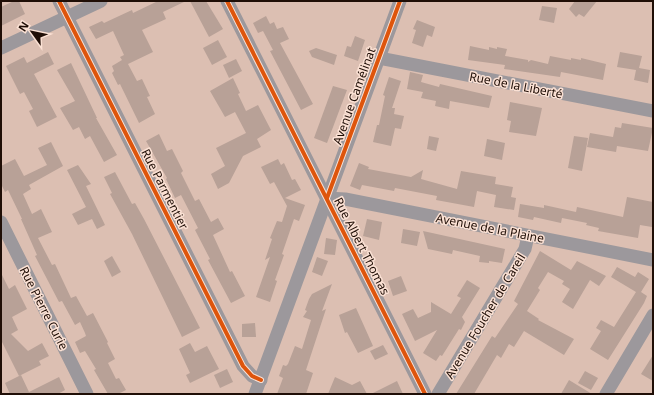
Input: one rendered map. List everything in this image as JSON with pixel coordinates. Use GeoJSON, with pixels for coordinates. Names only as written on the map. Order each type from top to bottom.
{"type":"FeatureCollection","features":[{"type":"Feature","properties":{"kind":"street","name":"Rue Parmentier"},"geometry":{"type":"LineString","coordinates":[[59,1],[243,366],[252,376],[261,380]]}},
{"type":"Feature","properties":{"kind":"street"},"geometry":{"type":"LineString","coordinates":[[1,48],[101,1]]}},
{"type":"Feature","properties":{"kind":"street","name":"Rue Albert Thomas"},"geometry":{"type":"LineString","coordinates":[[227,1],[425,394]]}},
{"type":"Feature","properties":{"kind":"street","name":"Avenue Camélinat"},"geometry":{"type":"LineString","coordinates":[[256,394],[399,2]]}},
{"type":"Feature","properties":{"kind":"street","name":"Rue de la Liberté"},"geometry":{"type":"LineString","coordinates":[[379,58],[653,111]]}},
{"type":"Feature","properties":{"kind":"street","name":"Avenue de la Plaine"},"geometry":{"type":"LineString","coordinates":[[327,198],[345,199],[653,260]]}},
{"type":"Feature","properties":{"kind":"street","name":"Rue Pierre Curie"},"geometry":{"type":"LineString","coordinates":[[1,222],[87,394]]}},
{"type":"Feature","properties":{"kind":"street","name":"Avenue Foucher de Careil"},"geometry":{"type":"LineString","coordinates":[[438,394],[525,249],[528,236]]}},
{"type":"Feature","properties":{"kind":"street"},"geometry":{"type":"LineString","coordinates":[[606,394],[653,315]]}},
{"type":"Feature","properties":{"kind":"building"},"geometry":{"type":"Polygon","coordinates":[[[14,1],[19,1],[25,14],[1,26],[1,7],[14,1]]]}},
{"type":"Feature","properties":{"kind":"building"},"geometry":{"type":"Polygon","coordinates":[[[158,1],[186,1],[163,12],[166,19],[142,30],[153,52],[128,64],[137,81],[142,79],[150,96],[147,97],[155,114],[139,123],[120,84],[118,85],[112,73],[114,71],[112,66],[122,60],[120,57],[124,55],[113,31],[96,39],[89,27],[102,21],[104,23],[132,10],[133,13],[158,1]]]}},
{"type":"Feature","properties":{"kind":"building"},"geometry":{"type":"Polygon","coordinates":[[[190,1],[206,1],[223,29],[209,37],[190,1]]]}},
{"type":"Feature","properties":{"kind":"building"},"geometry":{"type":"Polygon","coordinates":[[[575,1],[597,1],[584,17],[579,14],[576,17],[569,9],[575,1]]]}},
{"type":"Feature","properties":{"kind":"building"},"geometry":{"type":"Polygon","coordinates":[[[542,6],[557,8],[554,23],[539,20],[542,6]]]}},
{"type":"Feature","properties":{"kind":"building"},"geometry":{"type":"Polygon","coordinates":[[[266,16],[270,24],[274,22],[277,29],[283,27],[289,39],[280,43],[313,104],[301,110],[270,51],[273,50],[263,31],[258,33],[253,23],[266,16]]]}},
{"type":"Feature","properties":{"kind":"building"},"geometry":{"type":"Polygon","coordinates":[[[417,20],[435,27],[432,37],[427,35],[423,47],[412,43],[416,30],[413,29],[417,20]]]}},
{"type":"Feature","properties":{"kind":"building"},"geometry":{"type":"Polygon","coordinates":[[[355,36],[365,40],[358,61],[344,56],[347,46],[351,47],[355,36]]]}},
{"type":"Feature","properties":{"kind":"building"},"geometry":{"type":"Polygon","coordinates":[[[218,40],[227,57],[212,65],[203,48],[218,40]]]}},
{"type":"Feature","properties":{"kind":"building"},"geometry":{"type":"Polygon","coordinates":[[[470,46],[489,50],[489,47],[507,49],[505,56],[528,60],[528,62],[531,60],[548,64],[550,56],[571,60],[571,58],[581,60],[581,58],[606,64],[603,80],[561,72],[560,77],[504,69],[505,65],[468,60],[470,46]]]}},
{"type":"Feature","properties":{"kind":"building"},"geometry":{"type":"Polygon","coordinates":[[[316,48],[337,55],[334,65],[312,57],[309,51],[316,48]]]}},
{"type":"Feature","properties":{"kind":"building"},"geometry":{"type":"Polygon","coordinates":[[[48,52],[54,64],[34,74],[57,117],[37,127],[29,111],[33,109],[24,92],[20,94],[6,66],[24,57],[27,63],[48,52]]]}},
{"type":"Feature","properties":{"kind":"building"},"geometry":{"type":"Polygon","coordinates":[[[620,52],[642,56],[639,68],[650,70],[648,83],[634,80],[636,70],[617,67],[620,52]]]}},
{"type":"Feature","properties":{"kind":"building"},"geometry":{"type":"Polygon","coordinates":[[[236,59],[242,71],[229,78],[223,65],[236,59]]]}},
{"type":"Feature","properties":{"kind":"building"},"geometry":{"type":"Polygon","coordinates":[[[71,63],[96,118],[117,155],[104,162],[90,136],[85,139],[79,127],[73,130],[60,108],[75,101],[57,70],[71,63]]]}},
{"type":"Feature","properties":{"kind":"building"},"geometry":{"type":"Polygon","coordinates":[[[410,72],[423,75],[421,82],[439,87],[440,84],[492,96],[489,108],[450,101],[449,109],[435,106],[436,101],[421,98],[423,92],[407,89],[410,72]]]}},
{"type":"Feature","properties":{"kind":"building"},"geometry":{"type":"Polygon","coordinates":[[[389,77],[401,81],[392,108],[395,108],[394,114],[404,116],[401,129],[395,128],[391,146],[373,142],[377,125],[379,125],[385,96],[383,95],[389,77]]]}},
{"type":"Feature","properties":{"kind":"building"},"geometry":{"type":"Polygon","coordinates":[[[233,78],[240,93],[238,94],[246,111],[258,105],[271,130],[257,139],[261,147],[243,156],[229,183],[218,189],[211,174],[225,166],[216,148],[246,133],[235,112],[225,117],[210,91],[233,78]]]}},
{"type":"Feature","properties":{"kind":"building"},"geometry":{"type":"Polygon","coordinates":[[[333,86],[347,90],[327,143],[314,138],[333,86]]]}},
{"type":"Feature","properties":{"kind":"building"},"geometry":{"type":"Polygon","coordinates":[[[510,102],[542,108],[536,136],[509,132],[511,121],[507,120],[510,102]]]}},
{"type":"Feature","properties":{"kind":"building"},"geometry":{"type":"Polygon","coordinates":[[[622,123],[653,128],[648,151],[617,146],[616,152],[587,147],[590,133],[613,137],[615,127],[621,128],[622,123]]]}},
{"type":"Feature","properties":{"kind":"building"},"geometry":{"type":"Polygon","coordinates":[[[159,134],[167,151],[172,149],[183,171],[181,173],[195,201],[199,199],[211,222],[218,218],[224,229],[213,235],[230,272],[232,271],[245,296],[231,303],[208,260],[210,259],[195,230],[198,228],[181,195],[175,198],[166,179],[167,178],[146,141],[159,134]]]}},
{"type":"Feature","properties":{"kind":"building"},"geometry":{"type":"Polygon","coordinates":[[[429,136],[439,138],[436,151],[427,149],[429,136]]]}},
{"type":"Feature","properties":{"kind":"building"},"geometry":{"type":"Polygon","coordinates":[[[574,136],[588,138],[582,171],[568,168],[574,136]]]}},
{"type":"Feature","properties":{"kind":"building"},"geometry":{"type":"Polygon","coordinates":[[[487,139],[505,143],[502,160],[484,156],[487,139]]]}},
{"type":"Feature","properties":{"kind":"building"},"geometry":{"type":"Polygon","coordinates":[[[51,142],[63,166],[29,185],[31,189],[23,194],[32,214],[41,209],[52,232],[38,238],[52,265],[55,264],[71,298],[76,296],[87,316],[93,313],[108,342],[107,343],[115,359],[108,363],[116,379],[119,378],[126,390],[118,394],[108,394],[94,370],[96,369],[85,351],[80,353],[75,342],[86,336],[80,322],[75,325],[62,301],[59,302],[35,256],[37,255],[8,190],[5,192],[1,184],[1,166],[15,159],[24,176],[47,165],[38,148],[51,142]]]}},
{"type":"Feature","properties":{"kind":"building"},"geometry":{"type":"Polygon","coordinates":[[[278,159],[281,165],[284,163],[292,180],[295,179],[301,190],[285,198],[305,205],[299,221],[294,219],[282,254],[284,255],[275,280],[277,281],[270,302],[256,297],[270,257],[265,260],[272,239],[270,238],[277,221],[282,222],[287,206],[274,182],[270,184],[261,167],[278,159]]]}},
{"type":"Feature","properties":{"kind":"building"},"geometry":{"type":"Polygon","coordinates":[[[359,163],[369,167],[368,169],[411,177],[423,170],[421,179],[457,189],[461,171],[496,177],[495,184],[513,187],[511,197],[516,198],[514,210],[494,207],[496,195],[477,191],[474,207],[436,200],[437,196],[395,188],[394,191],[362,185],[360,190],[350,186],[359,163]]]}},
{"type":"Feature","properties":{"kind":"building"},"geometry":{"type":"Polygon","coordinates":[[[78,165],[91,184],[86,186],[105,225],[97,229],[92,219],[78,225],[72,214],[86,207],[67,170],[78,165]]]}},
{"type":"Feature","properties":{"kind":"building"},"geometry":{"type":"Polygon","coordinates":[[[115,172],[132,204],[135,203],[144,219],[200,328],[182,337],[132,234],[110,194],[112,193],[104,177],[115,172]]]}},
{"type":"Feature","properties":{"kind":"building"},"geometry":{"type":"Polygon","coordinates":[[[627,197],[653,202],[652,227],[640,225],[638,238],[598,231],[599,228],[586,225],[587,223],[562,218],[561,223],[534,217],[533,220],[518,217],[520,204],[544,208],[544,205],[576,212],[577,207],[623,217],[627,197]]]}},
{"type":"Feature","properties":{"kind":"building"},"geometry":{"type":"Polygon","coordinates":[[[367,219],[382,222],[379,240],[363,236],[367,219]]]}},
{"type":"Feature","properties":{"kind":"building"},"geometry":{"type":"Polygon","coordinates":[[[403,229],[420,232],[417,246],[401,243],[403,229]]]}},
{"type":"Feature","properties":{"kind":"building"},"geometry":{"type":"Polygon","coordinates":[[[423,231],[505,249],[502,263],[489,261],[489,263],[479,262],[480,256],[453,250],[452,254],[428,249],[423,231]]]}},
{"type":"Feature","properties":{"kind":"building"},"geometry":{"type":"Polygon","coordinates":[[[326,238],[337,240],[335,255],[324,254],[326,238]]]}},
{"type":"Feature","properties":{"kind":"building"},"geometry":{"type":"Polygon","coordinates":[[[540,251],[571,270],[577,261],[606,276],[599,286],[590,280],[573,309],[562,302],[570,289],[562,284],[564,281],[548,272],[538,288],[540,290],[527,311],[539,319],[538,320],[574,339],[564,355],[524,331],[514,347],[509,344],[501,358],[497,355],[474,394],[456,394],[492,336],[495,338],[518,304],[514,301],[540,251]]]}},
{"type":"Feature","properties":{"kind":"building"},"geometry":{"type":"Polygon","coordinates":[[[112,256],[121,272],[112,277],[104,261],[112,256]]]}},
{"type":"Feature","properties":{"kind":"building"},"geometry":{"type":"Polygon","coordinates":[[[317,257],[328,261],[322,276],[312,272],[317,257]]]}},
{"type":"Feature","properties":{"kind":"building"},"geometry":{"type":"Polygon","coordinates":[[[617,267],[635,277],[638,272],[649,279],[641,292],[647,296],[644,303],[608,360],[590,349],[601,331],[596,328],[601,320],[614,327],[636,292],[611,277],[617,267]]]}},
{"type":"Feature","properties":{"kind":"building"},"geometry":{"type":"Polygon","coordinates":[[[1,273],[9,289],[15,285],[27,309],[12,317],[18,330],[11,334],[28,351],[42,343],[49,356],[39,361],[41,365],[19,376],[1,340],[1,273]]]}},
{"type":"Feature","properties":{"kind":"building"},"geometry":{"type":"Polygon","coordinates":[[[401,276],[407,291],[393,296],[388,281],[401,276]]]}},
{"type":"Feature","properties":{"kind":"building"},"geometry":{"type":"Polygon","coordinates":[[[467,280],[480,288],[462,317],[465,322],[461,330],[459,329],[442,356],[440,355],[436,361],[423,353],[437,330],[415,341],[402,314],[413,309],[418,318],[431,312],[431,302],[451,314],[461,298],[457,296],[467,280]]]}},
{"type":"Feature","properties":{"kind":"building"},"geometry":{"type":"Polygon","coordinates":[[[332,284],[322,311],[326,309],[306,370],[313,373],[306,394],[277,394],[283,378],[279,376],[283,365],[286,366],[288,364],[295,346],[302,349],[311,320],[303,317],[307,311],[305,310],[309,299],[312,294],[332,284]]]}},
{"type":"Feature","properties":{"kind":"building"},"geometry":{"type":"Polygon","coordinates":[[[356,308],[373,346],[358,353],[347,332],[345,333],[339,315],[356,308]]]}},
{"type":"Feature","properties":{"kind":"building"},"geometry":{"type":"Polygon","coordinates":[[[255,323],[256,337],[242,337],[242,324],[255,323]]]}},
{"type":"Feature","properties":{"kind":"building"},"geometry":{"type":"Polygon","coordinates":[[[190,343],[195,352],[207,346],[219,369],[190,383],[186,375],[190,373],[179,349],[190,343]]]}},
{"type":"Feature","properties":{"kind":"building"},"geometry":{"type":"Polygon","coordinates":[[[383,345],[388,354],[375,360],[370,351],[383,345]]]}},
{"type":"Feature","properties":{"kind":"building"},"geometry":{"type":"Polygon","coordinates":[[[653,355],[653,381],[641,374],[653,355]]]}},
{"type":"Feature","properties":{"kind":"building"},"geometry":{"type":"Polygon","coordinates":[[[227,369],[233,382],[220,388],[214,375],[227,369]]]}},
{"type":"Feature","properties":{"kind":"building"},"geometry":{"type":"Polygon","coordinates":[[[585,371],[598,378],[591,390],[578,383],[585,371]]]}},
{"type":"Feature","properties":{"kind":"building"},"geometry":{"type":"Polygon","coordinates":[[[21,375],[29,392],[59,377],[65,390],[58,394],[10,394],[5,383],[21,375]]]}},
{"type":"Feature","properties":{"kind":"building"},"geometry":{"type":"Polygon","coordinates":[[[335,377],[352,385],[360,381],[367,394],[328,394],[335,377]]]}},
{"type":"Feature","properties":{"kind":"building"},"geometry":{"type":"Polygon","coordinates":[[[569,380],[592,394],[561,394],[569,380]]]}},
{"type":"Feature","properties":{"kind":"building"},"geometry":{"type":"Polygon","coordinates":[[[397,381],[403,394],[371,394],[397,381]]]}},
{"type":"Feature","properties":{"kind":"cycle path"},"geometry":{"type":"LineString","coordinates":[[59,1],[243,366],[252,376],[261,380]]}},
{"type":"Feature","properties":{"kind":"cycle path"},"geometry":{"type":"LineString","coordinates":[[227,1],[425,394]]}},
{"type":"Feature","properties":{"kind":"cycle path"},"geometry":{"type":"LineString","coordinates":[[327,198],[400,1]]}}]}
